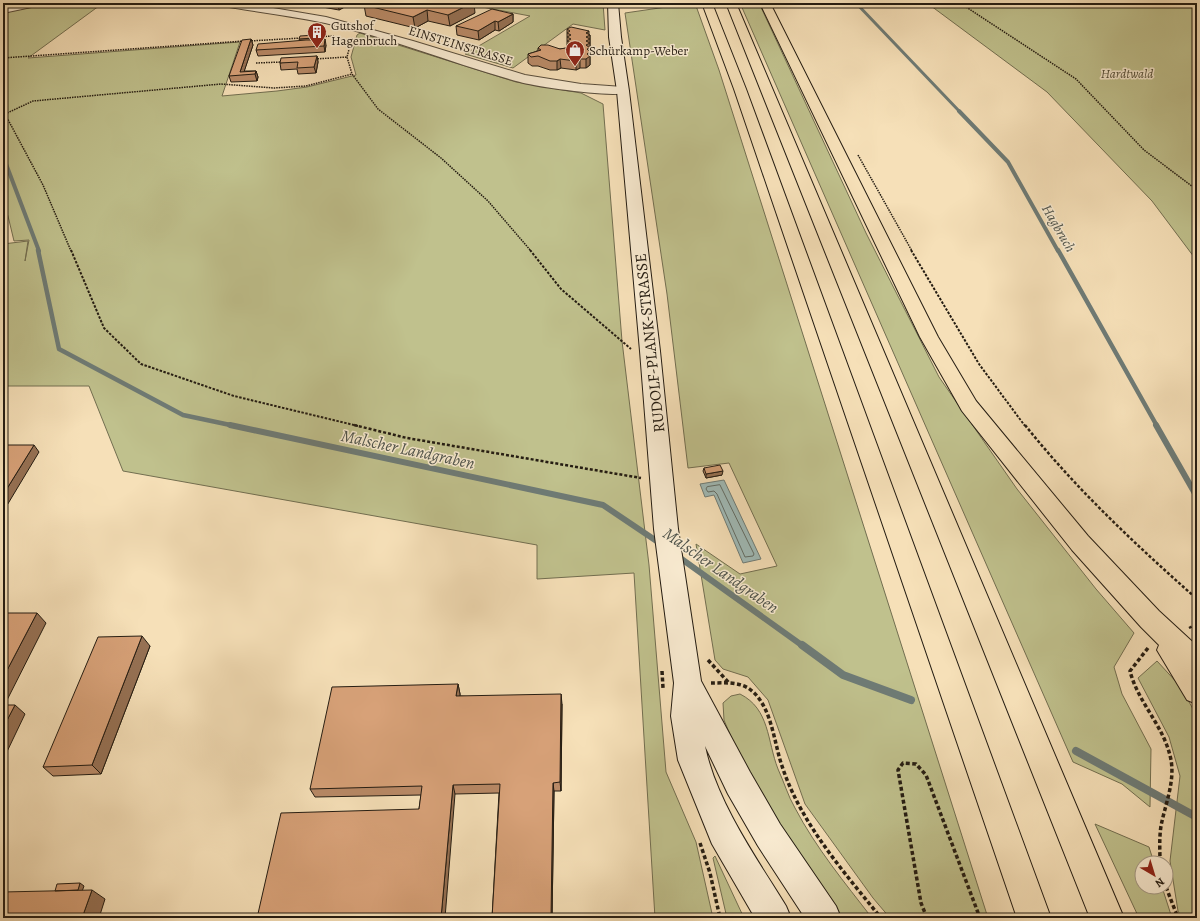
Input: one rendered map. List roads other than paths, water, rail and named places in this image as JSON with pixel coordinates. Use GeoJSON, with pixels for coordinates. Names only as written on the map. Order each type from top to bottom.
{"type":"FeatureCollection","features":[{"type":"Feature","properties":{"kind":"main road"},"geometry":{"type":"LineString","coordinates":[[3,10],[37,3]]}},
{"type":"Feature","properties":{"kind":"main road","name":"EINSTEINSTRASSE"},"geometry":{"type":"LineString","coordinates":[[223,3],[319,19],[357,32],[523,78],[581,88],[623,91]]}},
{"type":"Feature","properties":{"kind":"main road","name":"RUDOLF-PLANK-STRASSE"},"geometry":{"type":"LineString","coordinates":[[613,3],[615,37],[623,91],[650,352],[666,529],[688,683],[685,716],[693,760],[723,833],[770,915]]}},
{"type":"Feature","properties":{"kind":"main road"},"geometry":{"type":"LineString","coordinates":[[707,3],[737,82],[1034,918]]}},
{"type":"Feature","properties":{"kind":"main road"},"geometry":{"type":"LineString","coordinates":[[731,3],[1107,918]]}},
{"type":"Feature","properties":{"kind":"main road"},"geometry":{"type":"LineString","coordinates":[[765,3],[929,337],[969,406],[1080,543],[1150,619],[1197,663]]}},
{"type":"Feature","properties":{"kind":"main road"},"geometry":{"type":"LineString","coordinates":[[1150,619],[1197,691]]}},
{"type":"Feature","properties":{"kind":"main road","name":"RUDOLF-PLANK-STRASSE"},"geometry":{"type":"LineString","coordinates":[[688,683],[739,783],[769,835],[824,918]]}},
{"type":"Feature","properties":{"kind":"water"},"geometry":{"type":"Polygon","coordinates":[[[724,480],[761,559],[743,563],[714,495],[705,497],[700,484],[724,480]]]}},
{"type":"Feature","properties":{"kind":"waterway","name":"Hagbruch"},"geometry":{"type":"LineString","coordinates":[[856,3],[960,112]]}},
{"type":"Feature","properties":{"kind":"waterway","name":"Hagbruch"},"geometry":{"type":"LineString","coordinates":[[959,111],[1008,162],[1058,251]]}},
{"type":"Feature","properties":{"kind":"waterway","name":"Malscher Landgraben"},"geometry":{"type":"LineString","coordinates":[[3,156],[39,251]]}},
{"type":"Feature","properties":{"kind":"waterway","name":"Malscher Landgraben"},"geometry":{"type":"LineString","coordinates":[[38,250],[59,349],[183,415],[235,426]]}},
{"type":"Feature","properties":{"kind":"waterway","name":"Hagbruch"},"geometry":{"type":"LineString","coordinates":[[1058,250],[1157,426]]}},
{"type":"Feature","properties":{"kind":"waterway","name":"Malscher Landgraben"},"geometry":{"type":"LineString","coordinates":[[230,425],[603,505],[661,544]]}},
{"type":"Feature","properties":{"kind":"waterway","name":"Hagbruch"},"geometry":{"type":"LineString","coordinates":[[1156,425],[1197,497]]}},
{"type":"Feature","properties":{"kind":"waterway","name":"Malscher Landgraben"},"geometry":{"type":"LineString","coordinates":[[676,555],[803,646]]}},
{"type":"Feature","properties":{"kind":"waterway","name":"Malscher Landgraben"},"geometry":{"type":"LineString","coordinates":[[802,645],[843,675],[911,700]]}},
{"type":"Feature","properties":{"kind":"waterway","name":"Malscher Landgraben"},"geometry":{"type":"LineString","coordinates":[[1076,751],[1193,815]]}},
{"type":"Feature","properties":{"kind":"place","name":"Gutshof Hagenbruch"},"geometry":{"type":"Point","coordinates":[317,49]}},
{"type":"Feature","properties":{"kind":"place","name":"Schürkamp-Weber"},"geometry":{"type":"Point","coordinates":[575,67]}},
{"type":"Feature","properties":{"kind":"park label","name":"Hardtwald"},"geometry":{"type":"Point","coordinates":[1127,73]}}]}
